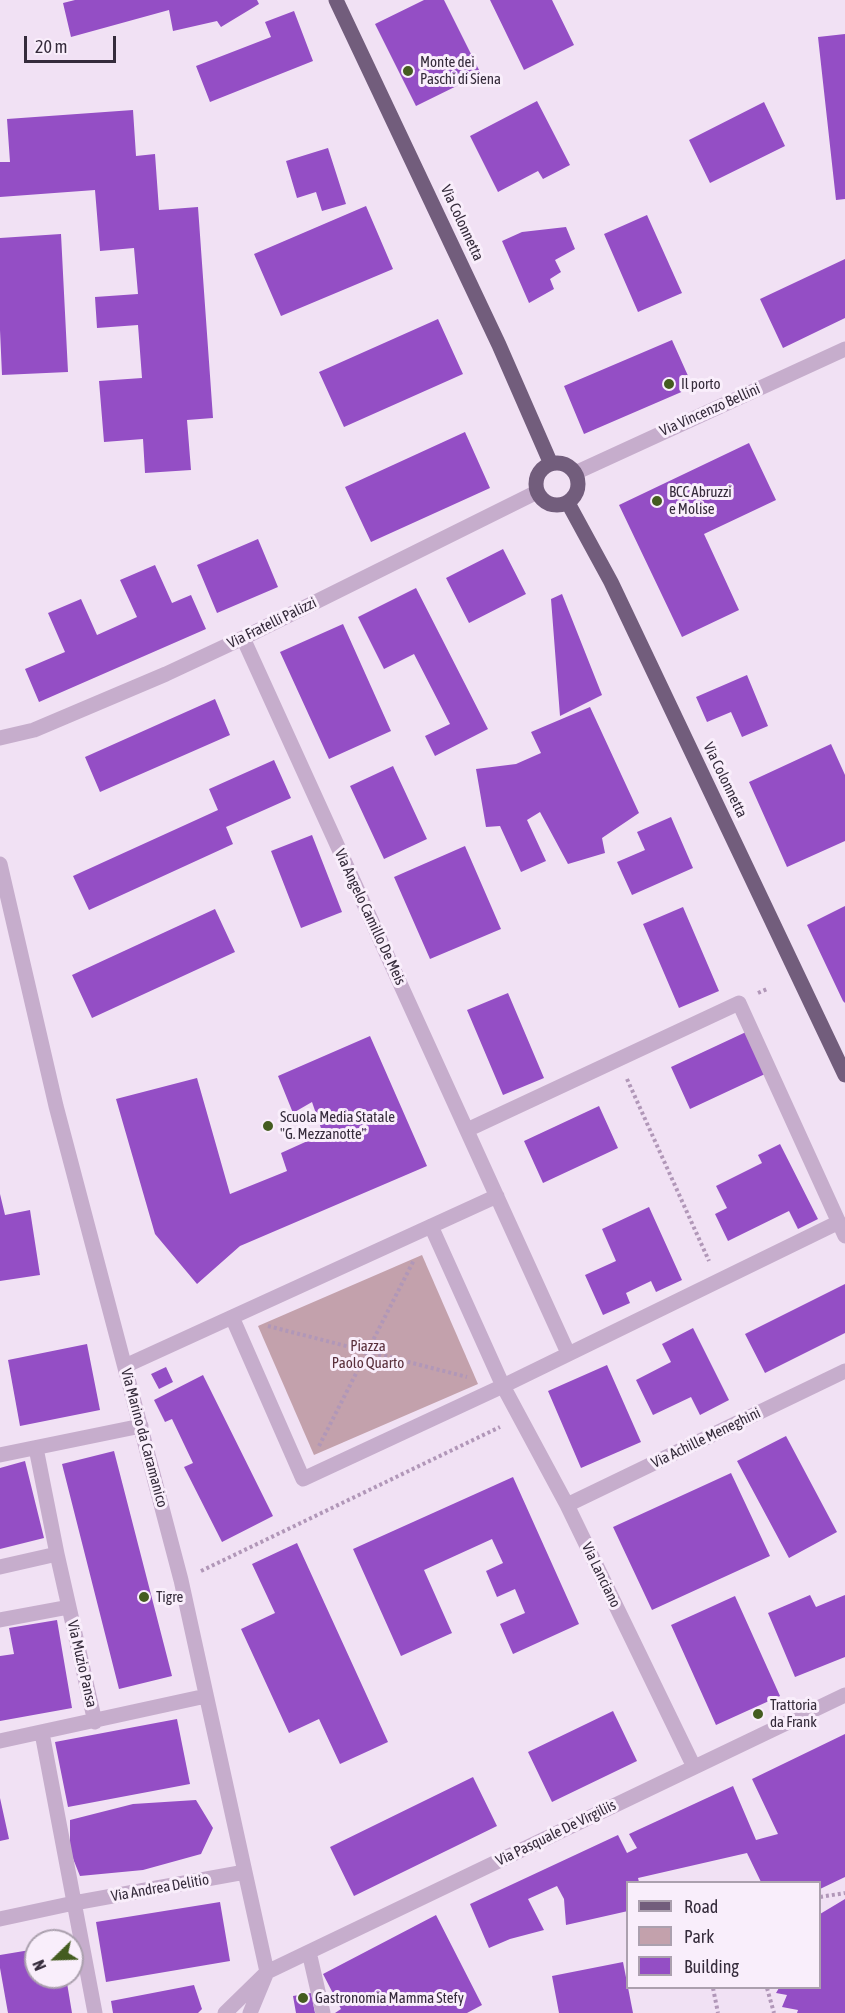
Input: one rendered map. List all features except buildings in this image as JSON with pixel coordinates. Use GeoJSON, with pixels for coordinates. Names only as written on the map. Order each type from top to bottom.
{"type":"FeatureCollection","features":[{"type":"Feature","properties":{"kind":"main road","name":"Via Colonnetta"},"geometry":{"type":"LineString","coordinates":[[336,0],[500,345],[551,464]]}},
{"type":"Feature","properties":{"kind":"main road"},"geometry":{"type":"LineString","coordinates":[[551,464],[565,465],[575,473],[578,479],[577,493],[568,503],[554,505],[541,498],[537,492],[537,478],[545,467],[551,464]]}},
{"type":"Feature","properties":{"kind":"main road","name":"Via Colonnetta"},"geometry":{"type":"LineString","coordinates":[[568,503],[611,582],[839,1049],[845,1075]]}},
{"type":"Feature","properties":{"kind":"street","name":"Via Vincenzo Bellini"},"geometry":{"type":"LineString","coordinates":[[575,473],[845,349]]}},
{"type":"Feature","properties":{"kind":"street","name":"Via Fratelli Palizzi"},"geometry":{"type":"LineString","coordinates":[[0,738],[34,730],[166,674],[537,492]]}},
{"type":"Feature","properties":{"kind":"street","name":"Via Angelo Camillo De Meis"},"geometry":{"type":"LineString","coordinates":[[243,638],[568,1353]]}},
{"type":"Feature","properties":{"kind":"street","name":"Via Marino da Caramanico"},"geometry":{"type":"LineString","coordinates":[[0,864],[56,1106],[181,1580],[267,1972]]}},
{"type":"Feature","properties":{"kind":"street"},"geometry":{"type":"LineString","coordinates":[[232,1317],[303,1479],[503,1386],[718,1280],[842,1229],[739,1003],[467,1130]]}},
{"type":"Feature","properties":{"kind":"street"},"geometry":{"type":"LineString","coordinates":[[125,1366],[496,1196]]}},
{"type":"Feature","properties":{"kind":"street"},"geometry":{"type":"LineString","coordinates":[[431,1226],[503,1386]]}},
{"type":"Feature","properties":{"kind":"street","name":"Via Achille Meneghini"},"geometry":{"type":"LineString","coordinates":[[567,1505],[845,1371]]}},
{"type":"Feature","properties":{"kind":"street","name":"Via Lanciano"},"geometry":{"type":"LineString","coordinates":[[503,1386],[567,1505],[694,1767]]}},
{"type":"Feature","properties":{"kind":"street"},"geometry":{"type":"LineString","coordinates":[[0,1455],[141,1426]]}},
{"type":"Feature","properties":{"kind":"street","name":"Via Muzio Pansa"},"geometry":{"type":"LineString","coordinates":[[36,1448],[95,1722]]}},
{"type":"Feature","properties":{"kind":"street"},"geometry":{"type":"LineString","coordinates":[[0,1567],[57,1554]]}},
{"type":"Feature","properties":{"kind":"street","name":"Via Muzio Pansa"},"geometry":{"type":"LineString","coordinates":[[0,1620],[69,1606]]}},
{"type":"Feature","properties":{"kind":"street","name":"Via Pasquale De Virgiliis"},"geometry":{"type":"LineString","coordinates":[[225,2013],[267,1972],[845,1695]]}},
{"type":"Feature","properties":{"kind":"street","name":"Via Muzio Pansa"},"geometry":{"type":"LineString","coordinates":[[0,1742],[206,1696]]}},
{"type":"Feature","properties":{"kind":"street"},"geometry":{"type":"LineString","coordinates":[[42,1733],[94,2013]]}},
{"type":"Feature","properties":{"kind":"street","name":"Via Andrea Delitio"},"geometry":{"type":"LineString","coordinates":[[0,1919],[245,1872]]}},
{"type":"Feature","properties":{"kind":"street"},"geometry":{"type":"LineString","coordinates":[[309,1952],[323,2013]]}},
{"type":"Feature","properties":{"kind":"street"},"geometry":{"type":"LineString","coordinates":[[250,2013],[267,1972]]}},
{"type":"Feature","properties":{"kind":"path"},"geometry":{"type":"LineString","coordinates":[[618,1059],[718,1280]]}},
{"type":"Feature","properties":{"kind":"path"},"geometry":{"type":"LineString","coordinates":[[303,1479],[431,1226]]}},
{"type":"Feature","properties":{"kind":"path"},"geometry":{"type":"LineString","coordinates":[[232,1317],[503,1386]]}},
{"type":"Feature","properties":{"kind":"path"},"geometry":{"type":"LineString","coordinates":[[181,1580],[520,1417]]}},
{"type":"Feature","properties":{"kind":"path"},"geometry":{"type":"LineString","coordinates":[[821,1897],[845,1893]]}},
{"type":"Feature","properties":{"kind":"path"},"geometry":{"type":"LineString","coordinates":[[713,1989],[718,2013]]}},
{"type":"Feature","properties":{"kind":"path"},"geometry":{"type":"LineString","coordinates":[[767,1989],[774,2013]]}},
{"type":"Feature","properties":{"kind":"green space","name":"Piazza Paolo Quarto"},"geometry":{"type":"Polygon","coordinates":[[[422,1255],[478,1384],[314,1455],[258,1326],[422,1255]]]}},
{"type":"Feature","properties":{"kind":"place","name":"Monte dei Paschi di Siena"},"geometry":{"type":"Point","coordinates":[408,71]}},
{"type":"Feature","properties":{"kind":"place","name":"Il porto"},"geometry":{"type":"Point","coordinates":[669,384]}},
{"type":"Feature","properties":{"kind":"place","name":"BCC Abruzzi e Molise"},"geometry":{"type":"Point","coordinates":[657,501]}},
{"type":"Feature","properties":{"kind":"place","name":"Scuola Media Statale \"G. Mezzanotte\""},"geometry":{"type":"Point","coordinates":[268,1126]}},
{"type":"Feature","properties":{"kind":"place","name":"Tigre"},"geometry":{"type":"Point","coordinates":[144,1597]}},
{"type":"Feature","properties":{"kind":"place","name":"Trattoria da Frank"},"geometry":{"type":"Point","coordinates":[758,1714]}},
{"type":"Feature","properties":{"kind":"place","name":"Gastronomia Mamma Stefy"},"geometry":{"type":"Point","coordinates":[303,1998]}}]}
